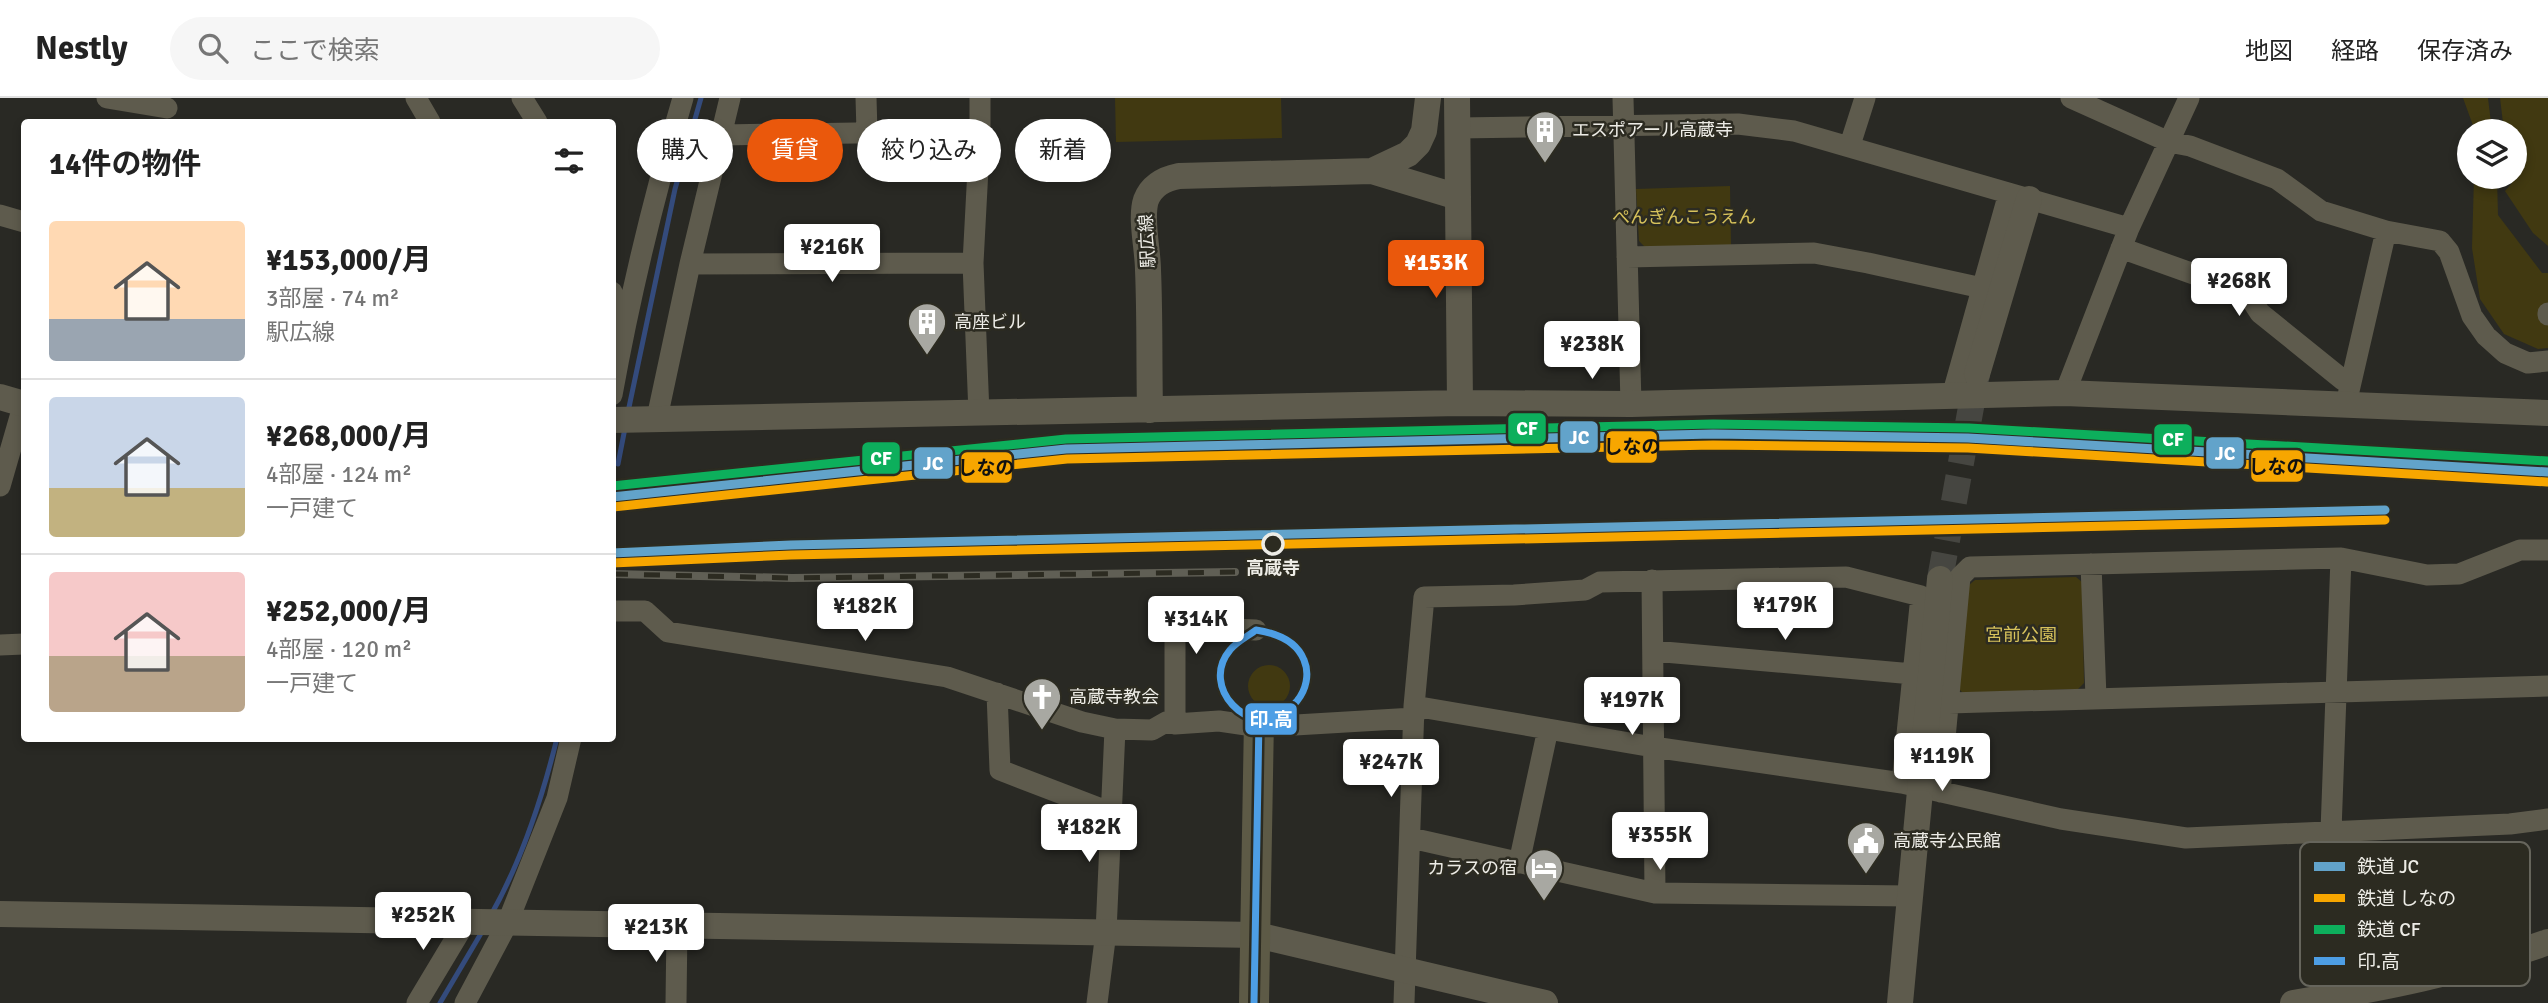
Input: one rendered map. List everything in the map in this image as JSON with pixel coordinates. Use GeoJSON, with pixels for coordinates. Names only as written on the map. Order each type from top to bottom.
{"type":"FeatureCollection","features":[{"type":"Feature","properties":{"kind":"main road"},"geometry":{"type":"LineString","coordinates":[[1254,1003],[1259,723]]}},
{"type":"Feature","properties":{"kind":"street"},"geometry":{"type":"LineString","coordinates":[[107,98],[167,109]]}},
{"type":"Feature","properties":{"kind":"street"},"geometry":{"type":"LineString","coordinates":[[416,98],[428,119]]}},
{"type":"Feature","properties":{"kind":"street"},"geometry":{"type":"LineString","coordinates":[[522,98],[535,119]]}},
{"type":"Feature","properties":{"kind":"street"},"geometry":{"type":"LineString","coordinates":[[627,415],[624,326],[665,159],[683,98]]}},
{"type":"Feature","properties":{"kind":"street"},"geometry":{"type":"LineString","coordinates":[[725,119],[730,98]]}},
{"type":"Feature","properties":{"kind":"street"},"geometry":{"type":"LineString","coordinates":[[866,98],[867,119]]}},
{"type":"Feature","properties":{"kind":"street"},"geometry":{"type":"LineString","coordinates":[[980,98],[980,119]]}},
{"type":"Feature","properties":{"kind":"street","name":"駅広線"},"geometry":{"type":"LineString","coordinates":[[1150,410],[1148,269],[1144,216],[1145,203],[1156,185],[1179,176],[1372,171],[1408,154],[1418,144],[1424,131],[1428,98]]}},
{"type":"Feature","properties":{"kind":"street"},"geometry":{"type":"LineString","coordinates":[[1457,98],[1460,403]]}},
{"type":"Feature","properties":{"kind":"street"},"geometry":{"type":"LineString","coordinates":[[1623,98],[1631,404]]}},
{"type":"Feature","properties":{"kind":"street"},"geometry":{"type":"LineString","coordinates":[[1850,145],[1865,98]]}},
{"type":"Feature","properties":{"kind":"street"},"geometry":{"type":"LineString","coordinates":[[2070,98],[2169,142],[2190,146],[2277,179],[2321,211],[2386,231],[2440,242],[2449,252],[2472,316],[2486,336],[2505,353],[2528,363],[2548,361]]}},
{"type":"Feature","properties":{"kind":"street"},"geometry":{"type":"LineString","coordinates":[[2065,393],[2129,228],[2189,98]]}},
{"type":"Feature","properties":{"kind":"street"},"geometry":{"type":"LineString","coordinates":[[1458,128],[1738,124],[1794,131],[1850,145],[2129,228]]}},
{"type":"Feature","properties":{"kind":"street"},"geometry":{"type":"LineString","coordinates":[[733,135],[857,132]]}},
{"type":"Feature","properties":{"kind":"street"},"geometry":{"type":"LineString","coordinates":[[1372,171],[1458,197]]}},
{"type":"Feature","properties":{"kind":"street"},"geometry":{"type":"LineString","coordinates":[[627,415],[691,264],[711,182]]}},
{"type":"Feature","properties":{"kind":"street"},"geometry":{"type":"LineString","coordinates":[[977,182],[973,263],[979,414]]}},
{"type":"Feature","properties":{"kind":"street"},"geometry":{"type":"LineString","coordinates":[[1952,396],[1982,288],[2019,196]]}},
{"type":"Feature","properties":{"kind":"street"},"geometry":{"type":"LineString","coordinates":[[1977,374],[2019,196]]}},
{"type":"Feature","properties":{"kind":"street"},"geometry":{"type":"LineString","coordinates":[[0,215],[21,221]]}},
{"type":"Feature","properties":{"kind":"street"},"geometry":{"type":"LineString","coordinates":[[2348,393],[2386,231]]}},
{"type":"Feature","properties":{"kind":"street"},"geometry":{"type":"LineString","coordinates":[[2121,248],[2247,293],[2260,313],[2343,380],[2348,393]]}},
{"type":"Feature","properties":{"kind":"street"},"geometry":{"type":"LineString","coordinates":[[1628,257],[1814,253],[1982,288]]}},
{"type":"Feature","properties":{"kind":"street"},"geometry":{"type":"LineString","coordinates":[[691,264],[973,263]]}},
{"type":"Feature","properties":{"kind":"street"},"geometry":{"type":"LineString","coordinates":[[616,303],[624,326]]}},
{"type":"Feature","properties":{"kind":"street"},"geometry":{"type":"LineString","coordinates":[[627,415],[979,414],[1460,403],[1631,404],[2065,393],[2348,393],[2548,413]]}},
{"type":"Feature","properties":{"kind":"street"},"geometry":{"type":"LineString","coordinates":[[0,397],[21,402]]}},
{"type":"Feature","properties":{"kind":"street"},"geometry":{"type":"LineString","coordinates":[[0,486],[21,413]]}},
{"type":"Feature","properties":{"kind":"street"},"geometry":{"type":"LineString","coordinates":[[1920,787],[1949,703],[1960,577],[1970,567],[2341,558],[2427,575],[2459,574],[2520,550],[2548,550]]}},
{"type":"Feature","properties":{"kind":"street"},"geometry":{"type":"LineString","coordinates":[[2332,842],[2341,558]]}},
{"type":"Feature","properties":{"kind":"street"},"geometry":{"type":"LineString","coordinates":[[2091,565],[2096,698]]}},
{"type":"Feature","properties":{"kind":"street"},"geometry":{"type":"LineString","coordinates":[[1405,1003],[1414,712],[1424,597],[1585,590],[1600,582],[1846,578],[1921,596],[1913,674],[1920,787]]}},
{"type":"Feature","properties":{"kind":"street"},"geometry":{"type":"LineString","coordinates":[[1900,1003],[1940,579]]}},
{"type":"Feature","properties":{"kind":"street"},"geometry":{"type":"LineString","coordinates":[[1652,580],[1655,893]]}},
{"type":"Feature","properties":{"kind":"street"},"geometry":{"type":"LineString","coordinates":[[616,611],[645,611],[668,632],[947,677],[1082,722],[1115,729],[1152,730],[1166,722],[1259,723],[1414,712],[1548,729],[1920,787],[2061,820],[2186,838],[2510,824],[2548,819]]}},
{"type":"Feature","properties":{"kind":"street"},"geometry":{"type":"LineString","coordinates":[[1175,724],[1175,637],[1186,627],[1256,630]]}},
{"type":"Feature","properties":{"kind":"street"},"geometry":{"type":"LineString","coordinates":[[0,645],[21,644]]}},
{"type":"Feature","properties":{"kind":"street"},"geometry":{"type":"LineString","coordinates":[[1653,650],[1913,674]]}},
{"type":"Feature","properties":{"kind":"street"},"geometry":{"type":"LineString","coordinates":[[1949,703],[2548,686]]}},
{"type":"Feature","properties":{"kind":"street"},"geometry":{"type":"LineString","coordinates":[[997,693],[1000,770],[1112,813]]}},
{"type":"Feature","properties":{"kind":"street"},"geometry":{"type":"LineString","coordinates":[[1097,1003],[1106,932],[1115,729]]}},
{"type":"Feature","properties":{"kind":"street"},"geometry":{"type":"LineString","coordinates":[[1519,863],[1548,729]]}},
{"type":"Feature","properties":{"kind":"street"},"geometry":{"type":"LineString","coordinates":[[465,1003],[508,924],[557,798],[570,742]]}},
{"type":"Feature","properties":{"kind":"street"},"geometry":{"type":"LineString","coordinates":[[1411,838],[1655,893],[1910,896]]}},
{"type":"Feature","properties":{"kind":"street"},"geometry":{"type":"LineString","coordinates":[[0,914],[1256,935],[1545,1003]]}},
{"type":"Feature","properties":{"kind":"street"},"geometry":{"type":"LineString","coordinates":[[418,1003],[465,923]]}},
{"type":"Feature","properties":{"kind":"street"},"geometry":{"type":"LineString","coordinates":[[676,1003],[677,925]]}},
{"type":"Feature","properties":{"kind":"street"},"geometry":{"type":"LineString","coordinates":[[2530,948],[2548,942]]}},
{"type":"Feature","properties":{"kind":"street"},"geometry":{"type":"LineString","coordinates":[[2293,1003],[2347,999],[2398,986]]}},
{"type":"Feature","properties":{"kind":"green space"},"geometry":{"type":"Polygon","coordinates":[[[1115,98],[1281,98],[1282,138],[1116,142],[1115,98]]]}},
{"type":"Feature","properties":{"kind":"green space"},"geometry":{"type":"Polygon","coordinates":[[[2463,98],[2488,98],[2491,119],[2471,119],[2463,98]]]}},
{"type":"Feature","properties":{"kind":"green space"},"geometry":{"type":"Polygon","coordinates":[[[2500,98],[2548,98],[2548,246],[2533,233],[2505,191],[2527,189],[2527,119],[2503,119],[2500,98]]]}},
{"type":"Feature","properties":{"kind":"green space","name":"ぺんぎんこうえん"},"geometry":{"type":"Polygon","coordinates":[[[1730,186],[1731,245],[1646,248],[1639,241],[1636,189],[1730,186]]]}},
{"type":"Feature","properties":{"kind":"green space"},"geometry":{"type":"Polygon","coordinates":[[[2474,189],[2497,189],[2498,215],[2542,273],[2548,273],[2548,348],[2538,349],[2504,334],[2480,299],[2472,248],[2474,189]]]}},
{"type":"Feature","properties":{"kind":"green space","name":"宮前公園"},"geometry":{"type":"Polygon","coordinates":[[[2076,577],[2082,582],[2084,683],[2078,689],[1963,693],[1957,687],[1969,585],[1975,580],[2076,577]]]}},
{"type":"Feature","properties":{"kind":"green space"},"geometry":{"type":"Polygon","coordinates":[[[1269,665],[1284,671],[1290,686],[1284,701],[1269,707],[1254,701],[1248,686],[1254,671],[1269,665]]]}},
{"type":"Feature","properties":{"kind":"waterway"},"geometry":{"type":"LineString","coordinates":[[628,412],[675,189],[701,98]]}},
{"type":"Feature","properties":{"kind":"waterway"},"geometry":{"type":"LineString","coordinates":[[618,464],[625,428]]}},
{"type":"Feature","properties":{"kind":"waterway"},"geometry":{"type":"LineString","coordinates":[[491,915],[530,829],[556,742]]}},
{"type":"Feature","properties":{"kind":"waterway"},"geometry":{"type":"LineString","coordinates":[[440,1003],[483,930]]}},
{"type":"Feature","properties":{"kind":"tunnel"},"geometry":{"type":"LineString","coordinates":[[1940,579],[1977,374]]}},
{"type":"Feature","properties":{"kind":"railway"},"geometry":{"type":"LineString","coordinates":[[616,574],[792,578],[1235,572]]}},
{"type":"Feature","properties":{"kind":"rail line","name":"CF"},"geometry":{"type":"LineString","coordinates":[[616,486],[1066,439],[1713,424],[1969,428],[2548,461]]}},
{"type":"Feature","properties":{"kind":"rail line","name":"JC"},"geometry":{"type":"LineString","coordinates":[[616,497],[1066,449],[1713,434],[1968,438],[2548,472]]}},
{"type":"Feature","properties":{"kind":"rail line","name":"しなの"},"geometry":{"type":"LineString","coordinates":[[616,507],[1067,459],[1713,445],[1968,448],[2547,482]]}},
{"type":"Feature","properties":{"kind":"rail line","name":"JC"},"geometry":{"type":"LineString","coordinates":[[616,553],[791,545],[2385,510]]}},
{"type":"Feature","properties":{"kind":"rail line","name":"しなの"},"geometry":{"type":"LineString","coordinates":[[616,563],[791,555],[2385,520]]}},
{"type":"Feature","properties":{"kind":"transit line","name":"印.高"},"geometry":{"type":"LineString","coordinates":[[1256,630],[1271,633],[1291,643],[1306,665],[1306,682],[1300,697],[1287,712],[1272,719],[1257,719],[1232,705],[1224,693],[1220,679],[1222,664],[1230,650],[1256,630]]}},
{"type":"Feature","properties":{"kind":"transit line","name":"印.高"},"geometry":{"type":"LineString","coordinates":[[1254,1003],[1259,719]]}},
{"type":"Feature","properties":{"kind":"place","name":"エスポアール高蔵寺"},"geometry":{"type":"Point","coordinates":[1545,164]}},
{"type":"Feature","properties":{"kind":"place","name":"高座ビル"},"geometry":{"type":"Point","coordinates":[927,356]}},
{"type":"Feature","properties":{"kind":"place","name":"高蔵寺"},"geometry":{"type":"Point","coordinates":[1273,544]}},
{"type":"Feature","properties":{"kind":"place","name":"高蔵寺教会"},"geometry":{"type":"Point","coordinates":[1042,731]}},
{"type":"Feature","properties":{"kind":"place","name":"高蔵寺公民館"},"geometry":{"type":"Point","coordinates":[1866,875]}},
{"type":"Feature","properties":{"kind":"place","name":"カラスの宿"},"geometry":{"type":"Point","coordinates":[1544,902]}}]}
